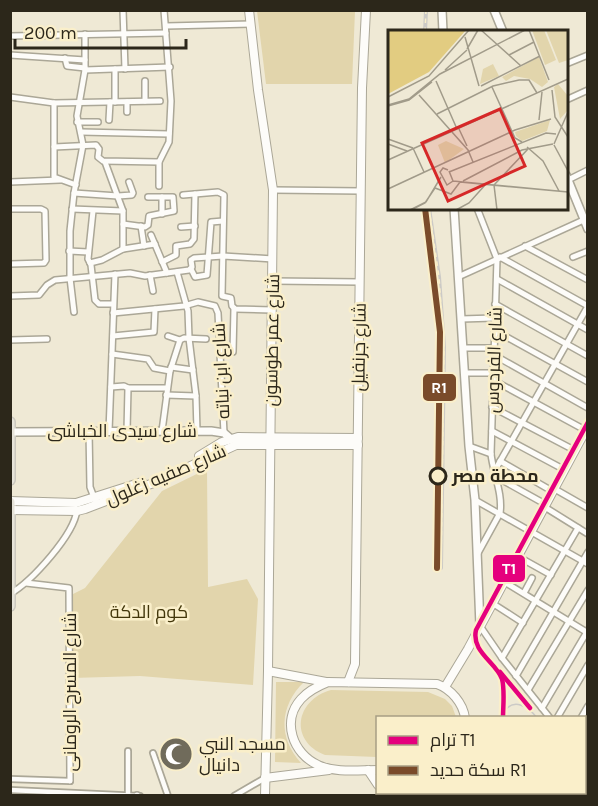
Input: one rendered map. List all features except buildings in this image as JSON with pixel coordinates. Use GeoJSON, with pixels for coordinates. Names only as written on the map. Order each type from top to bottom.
{"type":"FeatureCollection","features":[{"type":"Feature","properties":{"kind":"main road","name":"شارع عمر طوسون"},"geometry":{"type":"LineString","coordinates":[[249,10],[273,190],[265,795]]}},
{"type":"Feature","properties":{"kind":"main road","name":"شارع جرنفيل"},"geometry":{"type":"LineString","coordinates":[[348,682],[355,664],[362,88],[366,10]]}},
{"type":"Feature","properties":{"kind":"main road"},"geometry":{"type":"LineString","coordinates":[[10,422],[10,480]]}},
{"type":"Feature","properties":{"kind":"main road"},"geometry":{"type":"LineString","coordinates":[[445,687],[586,428]]}},
{"type":"Feature","properties":{"kind":"main road","name":"شارع صفيه زغلول"},"geometry":{"type":"LineString","coordinates":[[11,510],[77,507],[96,501],[145,483],[230,439],[271,436],[358,441]]}},
{"type":"Feature","properties":{"kind":"main road","name":"شارع صفيه زغلول"},"geometry":{"type":"LineString","coordinates":[[230,439],[271,445],[358,441]]}},
{"type":"Feature","properties":{"kind":"main road","name":"شارع صفيه زغلول"},"geometry":{"type":"LineString","coordinates":[[10,501],[77,507]]}},
{"type":"Feature","properties":{"kind":"main road"},"geometry":{"type":"LineString","coordinates":[[10,501],[10,606]]}},
{"type":"Feature","properties":{"kind":"main road"},"geometry":{"type":"LineString","coordinates":[[268,671],[328,682],[425,684],[445,687],[458,701],[465,716]]}},
{"type":"Feature","properties":{"kind":"main road"},"geometry":{"type":"LineString","coordinates":[[328,682],[318,686],[299,700],[291,720],[291,730],[293,741],[306,758],[318,765],[334,769]]}},
{"type":"Feature","properties":{"kind":"main road"},"geometry":{"type":"LineString","coordinates":[[265,778],[334,769],[376,770]]}},
{"type":"Feature","properties":{"kind":"main road"},"geometry":{"type":"LineString","coordinates":[[368,770],[376,782]]}},
{"type":"Feature","properties":{"kind":"street"},"geometry":{"type":"LineString","coordinates":[[123,10],[125,69]]}},
{"type":"Feature","properties":{"kind":"street"},"geometry":{"type":"LineString","coordinates":[[159,186],[159,162],[168,146],[171,89],[164,10]]}},
{"type":"Feature","properties":{"kind":"street"},"geometry":{"type":"LineString","coordinates":[[442,10],[443,30]]}},
{"type":"Feature","properties":{"kind":"street"},"geometry":{"type":"LineString","coordinates":[[494,10],[502,30]]}},
{"type":"Feature","properties":{"kind":"street"},"geometry":{"type":"LineString","coordinates":[[10,36],[124,34],[251,24]]}},
{"type":"Feature","properties":{"kind":"street"},"geometry":{"type":"LineString","coordinates":[[74,312],[69,251],[74,193],[83,145],[77,122],[85,69],[85,34]]}},
{"type":"Feature","properties":{"kind":"street"},"geometry":{"type":"LineString","coordinates":[[568,64],[588,55]]}},
{"type":"Feature","properties":{"kind":"street"},"geometry":{"type":"LineString","coordinates":[[10,56],[85,60]]}},
{"type":"Feature","properties":{"kind":"street"},"geometry":{"type":"LineString","coordinates":[[65,58],[68,66],[85,69],[170,67]]}},
{"type":"Feature","properties":{"kind":"street"},"geometry":{"type":"LineString","coordinates":[[109,120],[115,69]]}},
{"type":"Feature","properties":{"kind":"street"},"geometry":{"type":"LineString","coordinates":[[145,81],[145,101]]}},
{"type":"Feature","properties":{"kind":"street"},"geometry":{"type":"LineString","coordinates":[[568,100],[588,90]]}},
{"type":"Feature","properties":{"kind":"street"},"geometry":{"type":"LineString","coordinates":[[10,97],[54,103],[160,101]]}},
{"type":"Feature","properties":{"kind":"street"},"geometry":{"type":"LineString","coordinates":[[127,102],[127,112]]}},
{"type":"Feature","properties":{"kind":"street"},"geometry":{"type":"LineString","coordinates":[[54,103],[54,177],[76,185]]}},
{"type":"Feature","properties":{"kind":"street"},"geometry":{"type":"LineString","coordinates":[[77,122],[98,122]]}},
{"type":"Feature","properties":{"kind":"street"},"geometry":{"type":"LineString","coordinates":[[81,132],[169,134]]}},
{"type":"Feature","properties":{"kind":"street"},"geometry":{"type":"LineString","coordinates":[[54,147],[83,145],[98,147],[98,157],[105,162],[123,211],[123,249]]}},
{"type":"Feature","properties":{"kind":"street"},"geometry":{"type":"LineString","coordinates":[[105,162],[159,162]]}},
{"type":"Feature","properties":{"kind":"street"},"geometry":{"type":"LineString","coordinates":[[568,177],[588,170]]}},
{"type":"Feature","properties":{"kind":"street"},"geometry":{"type":"LineString","coordinates":[[568,179],[586,219],[588,229]]}},
{"type":"Feature","properties":{"kind":"street"},"geometry":{"type":"LineString","coordinates":[[10,182],[60,180]]}},
{"type":"Feature","properties":{"kind":"street"},"geometry":{"type":"LineString","coordinates":[[74,193],[133,195],[129,182]]}},
{"type":"Feature","properties":{"kind":"street"},"geometry":{"type":"LineString","coordinates":[[273,190],[361,191]]}},
{"type":"Feature","properties":{"kind":"street"},"geometry":{"type":"LineString","coordinates":[[183,195],[218,192],[224,195],[221,294],[233,300],[233,352]]}},
{"type":"Feature","properties":{"kind":"street"},"geometry":{"type":"LineString","coordinates":[[162,262],[176,255],[176,246],[192,242],[195,237],[195,194]]}},
{"type":"Feature","properties":{"kind":"street"},"geometry":{"type":"LineString","coordinates":[[123,224],[148,225],[149,216],[174,212],[172,197],[148,197]]}},
{"type":"Feature","properties":{"kind":"street"},"geometry":{"type":"LineString","coordinates":[[162,197],[162,214]]}},
{"type":"Feature","properties":{"kind":"street"},"geometry":{"type":"LineString","coordinates":[[10,209],[45,211],[46,260],[44,263],[10,264]]}},
{"type":"Feature","properties":{"kind":"street"},"geometry":{"type":"LineString","coordinates":[[72,209],[123,211]]}},
{"type":"Feature","properties":{"kind":"street"},"geometry":{"type":"LineString","coordinates":[[454,210],[469,446],[475,500],[480,626],[502,658],[549,716]]}},
{"type":"Feature","properties":{"kind":"street","name":"شارع الفردوس"},"geometry":{"type":"LineString","coordinates":[[478,210],[499,258],[494,318],[491,454],[501,506],[500,513]]}},
{"type":"Feature","properties":{"kind":"street"},"geometry":{"type":"LineString","coordinates":[[93,211],[88,260],[96,302],[113,304]]}},
{"type":"Feature","properties":{"kind":"street"},"geometry":{"type":"LineString","coordinates":[[458,278],[586,219]]}},
{"type":"Feature","properties":{"kind":"street"},"geometry":{"type":"LineString","coordinates":[[224,221],[211,222],[210,256],[208,273],[206,276],[195,277],[191,269],[192,259],[210,256],[223,256],[273,259]]}},
{"type":"Feature","properties":{"kind":"street"},"geometry":{"type":"LineString","coordinates":[[141,226],[144,246]]}},
{"type":"Feature","properties":{"kind":"street"},"geometry":{"type":"LineString","coordinates":[[181,227],[195,226]]}},
{"type":"Feature","properties":{"kind":"street"},"geometry":{"type":"LineString","coordinates":[[151,235],[167,273]]}},
{"type":"Feature","properties":{"kind":"street"},"geometry":{"type":"LineString","coordinates":[[90,263],[102,260],[123,249],[155,244]]}},
{"type":"Feature","properties":{"kind":"street"},"geometry":{"type":"LineString","coordinates":[[525,246],[588,280]]}},
{"type":"Feature","properties":{"kind":"street"},"geometry":{"type":"LineString","coordinates":[[69,251],[88,252]]}},
{"type":"Feature","properties":{"kind":"street"},"geometry":{"type":"LineString","coordinates":[[573,257],[588,251]]}},
{"type":"Feature","properties":{"kind":"street"},"geometry":{"type":"LineString","coordinates":[[499,258],[588,306],[532,401],[494,475],[588,534]]}},
{"type":"Feature","properties":{"kind":"street"},"geometry":{"type":"LineString","coordinates":[[10,296],[39,295],[51,282],[70,278],[115,273],[132,273],[141,276],[191,269]]}},
{"type":"Feature","properties":{"kind":"street"},"geometry":{"type":"LineString","coordinates":[[177,272],[187,306],[197,431]]}},
{"type":"Feature","properties":{"kind":"street"},"geometry":{"type":"LineString","coordinates":[[109,431],[115,273]]}},
{"type":"Feature","properties":{"kind":"street"},"geometry":{"type":"LineString","coordinates":[[150,275],[153,291]]}},
{"type":"Feature","properties":{"kind":"street"},"geometry":{"type":"LineString","coordinates":[[497,279],[588,330]]}},
{"type":"Feature","properties":{"kind":"street"},"geometry":{"type":"LineString","coordinates":[[273,281],[360,282]]}},
{"type":"Feature","properties":{"kind":"street"},"geometry":{"type":"LineString","coordinates":[[193,294],[195,302]]}},
{"type":"Feature","properties":{"kind":"street","name":"شارع ابن نباته"},"geometry":{"type":"LineString","coordinates":[[113,313],[187,306],[195,302],[212,304],[217,308],[230,439]]}},
{"type":"Feature","properties":{"kind":"street"},"geometry":{"type":"LineString","coordinates":[[495,304],[588,356]]}},
{"type":"Feature","properties":{"kind":"street"},"geometry":{"type":"LineString","coordinates":[[234,308],[272,310]]}},
{"type":"Feature","properties":{"kind":"street"},"geometry":{"type":"LineString","coordinates":[[112,336],[154,332],[154,309]]}},
{"type":"Feature","properties":{"kind":"street"},"geometry":{"type":"LineString","coordinates":[[461,319],[494,318]]}},
{"type":"Feature","properties":{"kind":"street"},"geometry":{"type":"LineString","coordinates":[[494,330],[588,382]]}},
{"type":"Feature","properties":{"kind":"street"},"geometry":{"type":"LineString","coordinates":[[168,336],[180,340],[206,339]]}},
{"type":"Feature","properties":{"kind":"street"},"geometry":{"type":"LineString","coordinates":[[10,340],[47,339]]}},
{"type":"Feature","properties":{"kind":"street"},"geometry":{"type":"LineString","coordinates":[[162,431],[170,369],[180,340]]}},
{"type":"Feature","properties":{"kind":"street"},"geometry":{"type":"LineString","coordinates":[[463,348],[493,348]]}},
{"type":"Feature","properties":{"kind":"street"},"geometry":{"type":"LineString","coordinates":[[112,354],[148,358],[154,368],[193,370]]}},
{"type":"Feature","properties":{"kind":"street"},"geometry":{"type":"LineString","coordinates":[[494,356],[588,408]]}},
{"type":"Feature","properties":{"kind":"street"},"geometry":{"type":"LineString","coordinates":[[464,373],[493,373]]}},
{"type":"Feature","properties":{"kind":"street"},"geometry":{"type":"LineString","coordinates":[[493,380],[586,428]]}},
{"type":"Feature","properties":{"kind":"street"},"geometry":{"type":"LineString","coordinates":[[111,387],[167,388]]}},
{"type":"Feature","properties":{"kind":"street"},"geometry":{"type":"LineString","coordinates":[[128,388],[128,431]]}},
{"type":"Feature","properties":{"kind":"street"},"geometry":{"type":"LineString","coordinates":[[166,395],[196,396]]}},
{"type":"Feature","properties":{"kind":"street"},"geometry":{"type":"LineString","coordinates":[[492,406],[574,450]]}},
{"type":"Feature","properties":{"kind":"street"},"geometry":{"type":"LineString","coordinates":[[89,431],[90,487],[96,501]]}},
{"type":"Feature","properties":{"kind":"street","name":"شارع سيدى الخباشى"},"geometry":{"type":"LineString","coordinates":[[10,432],[197,431],[230,439]]}},
{"type":"Feature","properties":{"kind":"street"},"geometry":{"type":"LineString","coordinates":[[492,431],[563,469]]}},
{"type":"Feature","properties":{"kind":"street"},"geometry":{"type":"LineString","coordinates":[[469,446],[491,454]]}},
{"type":"Feature","properties":{"kind":"street"},"geometry":{"type":"LineString","coordinates":[[500,461],[588,508]]}},
{"type":"Feature","properties":{"kind":"street"},"geometry":{"type":"LineString","coordinates":[[475,500],[585,562]]}},
{"type":"Feature","properties":{"kind":"street"},"geometry":{"type":"LineString","coordinates":[[11,594],[26,583],[64,539],[76,520],[77,507]]}},
{"type":"Feature","properties":{"kind":"street"},"geometry":{"type":"LineString","coordinates":[[477,553],[500,513]]}},
{"type":"Feature","properties":{"kind":"street"},"geometry":{"type":"LineString","coordinates":[[502,658],[578,528]]}},
{"type":"Feature","properties":{"kind":"street"},"geometry":{"type":"LineString","coordinates":[[516,676],[585,562],[588,552]]}},
{"type":"Feature","properties":{"kind":"street"},"geometry":{"type":"LineString","coordinates":[[517,556],[551,575]]}},
{"type":"Feature","properties":{"kind":"street"},"geometry":{"type":"LineString","coordinates":[[524,594],[532,578]]}},
{"type":"Feature","properties":{"kind":"street"},"geometry":{"type":"LineString","coordinates":[[503,581],[587,631],[542,708]]}},
{"type":"Feature","properties":{"kind":"street","name":"شارع المسرح الرومانى"},"geometry":{"type":"LineString","coordinates":[[10,779],[70,781],[69,588],[26,583]]}},
{"type":"Feature","properties":{"kind":"street"},"geometry":{"type":"LineString","coordinates":[[528,690],[588,590]]}},
{"type":"Feature","properties":{"kind":"street"},"geometry":{"type":"LineString","coordinates":[[492,603],[523,623]]}},
{"type":"Feature","properties":{"kind":"street"},"geometry":{"type":"LineString","coordinates":[[558,716],[588,665]]}},
{"type":"Feature","properties":{"kind":"street"},"geometry":{"type":"LineString","coordinates":[[128,795],[129,751]]}},
{"type":"Feature","properties":{"kind":"street"},"geometry":{"type":"LineString","coordinates":[[153,753],[168,795]]}},
{"type":"Feature","properties":{"kind":"street"},"geometry":{"type":"LineString","coordinates":[[234,795],[265,778]]}},
{"type":"Feature","properties":{"kind":"street"},"geometry":{"type":"LineString","coordinates":[[10,790],[140,795]]}},
{"type":"Feature","properties":{"kind":"green space"},"geometry":{"type":"Polygon","coordinates":[[[257,11],[355,11],[352,84],[266,84],[257,11]]]}},
{"type":"Feature","properties":{"kind":"green space","name":"كوم الدكة"},"geometry":{"type":"Polygon","coordinates":[[[207,469],[208,587],[247,579],[258,599],[253,685],[140,676],[72,678],[71,595],[85,588],[162,491],[207,469]]]}},
{"type":"Feature","properties":{"kind":"green space"},"geometry":{"type":"Polygon","coordinates":[[[276,682],[304,682],[290,701],[284,722],[288,743],[301,763],[275,762],[276,682]]]}},
{"type":"Feature","properties":{"kind":"green space"},"geometry":{"type":"Polygon","coordinates":[[[331,690],[428,692],[445,699],[452,706],[456,716],[376,716],[376,757],[325,755],[313,749],[306,740],[301,721],[310,702],[331,690]]]}},
{"type":"Feature","properties":{"kind":"tram line"},"geometry":{"type":"LineString","coordinates":[[503,713],[502,679],[480,650],[475,637],[476,630],[588,422]]}},
{"type":"Feature","properties":{"kind":"tram line","name":"T1"},"geometry":{"type":"LineString","coordinates":[[503,716],[502,679],[480,651],[475,638],[476,630],[588,422]]}},
{"type":"Feature","properties":{"kind":"tram line","name":"T1"},"geometry":{"type":"LineString","coordinates":[[500,672],[530,708]]}},
{"type":"Feature","properties":{"kind":"tram line"},"geometry":{"type":"LineString","coordinates":[[500,673],[530,708]]}},
{"type":"Feature","properties":{"kind":"tram line"},"geometry":{"type":"LineString","coordinates":[[503,713],[511,705],[516,704],[525,707],[535,716]]}},
{"type":"Feature","properties":{"kind":"railway"},"geometry":{"type":"LineString","coordinates":[[425,30],[426,10]]}},
{"type":"Feature","properties":{"kind":"railway"},"geometry":{"type":"LineString","coordinates":[[429,210],[439,277],[444,347],[441,568]]}},
{"type":"Feature","properties":{"kind":"rail line","name":"R1"},"geometry":{"type":"LineString","coordinates":[[425,210],[440,332],[437,568]]}},
{"type":"Feature","properties":{"kind":"place","name":"محطة مصر"},"geometry":{"type":"Point","coordinates":[438,476]}},
{"type":"Feature","properties":{"kind":"place","name":"مسجد النبي دانيال"},"geometry":{"type":"Point","coordinates":[176,754]}}]}
